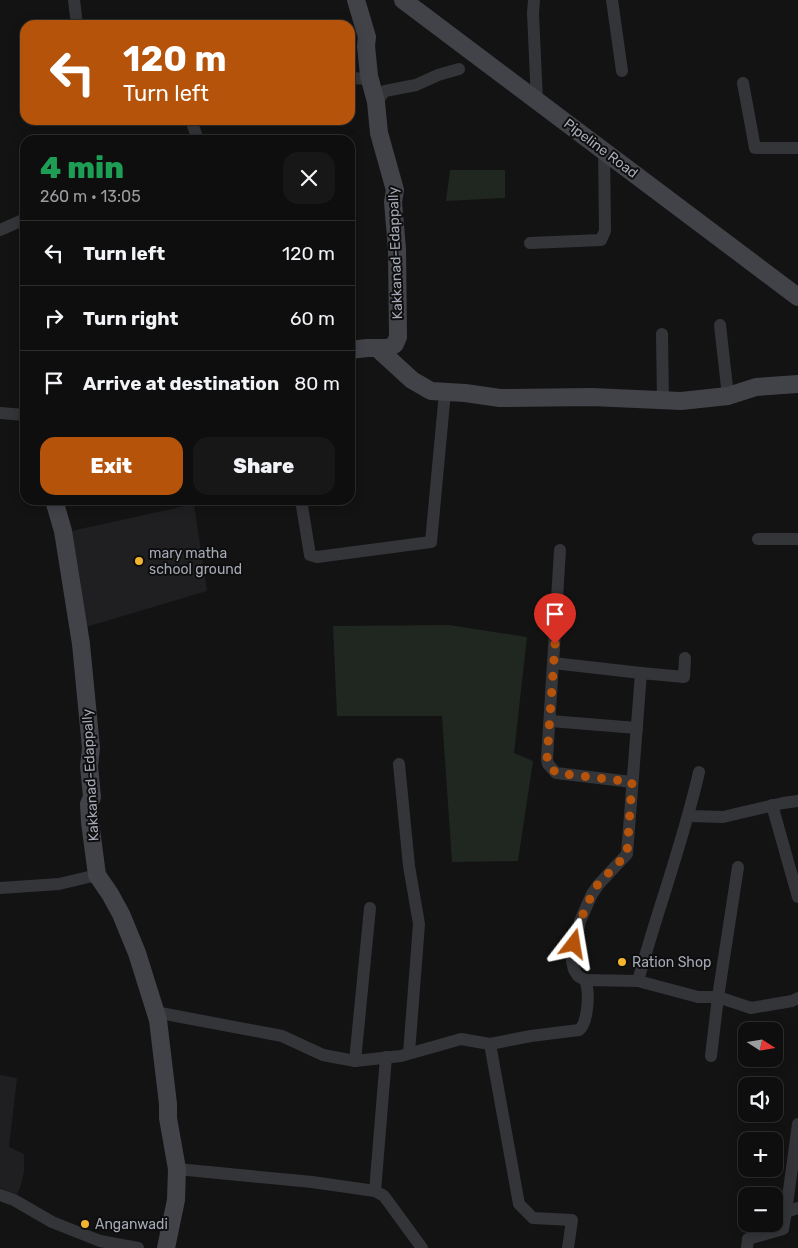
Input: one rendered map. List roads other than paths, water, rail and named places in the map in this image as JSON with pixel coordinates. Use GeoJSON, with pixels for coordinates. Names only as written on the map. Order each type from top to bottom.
{"type":"FeatureCollection","features":[{"type":"Feature","properties":{"kind":"street"},"geometry":{"type":"LineString","coordinates":[[74,0],[76,20]]}},
{"type":"Feature","properties":{"kind":"street","name":"Kakkanad-Edappally"},"geometry":{"type":"LineString","coordinates":[[355,350],[389,348],[395,344],[398,338],[398,249],[393,202],[395,190],[379,133],[376,102],[369,79],[367,37],[356,0]]}},
{"type":"Feature","properties":{"kind":"street","name":"Pipeline Road"},"geometry":{"type":"LineString","coordinates":[[403,0],[798,297]]}},
{"type":"Feature","properties":{"kind":"street"},"geometry":{"type":"LineString","coordinates":[[534,0],[537,101]]}},
{"type":"Feature","properties":{"kind":"street"},"geometry":{"type":"LineString","coordinates":[[612,0],[622,71]]}},
{"type":"Feature","properties":{"kind":"street"},"geometry":{"type":"LineString","coordinates":[[376,102],[385,91],[416,85],[438,75],[459,69]]}},
{"type":"Feature","properties":{"kind":"street"},"geometry":{"type":"LineString","coordinates":[[355,78],[369,79]]}},
{"type":"Feature","properties":{"kind":"street"},"geometry":{"type":"LineString","coordinates":[[743,83],[755,148],[798,148]]}},
{"type":"Feature","properties":{"kind":"street"},"geometry":{"type":"LineString","coordinates":[[530,243],[600,240],[605,231],[604,150]]}},
{"type":"Feature","properties":{"kind":"street"},"geometry":{"type":"LineString","coordinates":[[0,230],[20,221]]}},
{"type":"Feature","properties":{"kind":"street"},"geometry":{"type":"LineString","coordinates":[[720,324],[728,396]]}},
{"type":"Feature","properties":{"kind":"street"},"geometry":{"type":"LineString","coordinates":[[662,334],[663,400]]}},
{"type":"Feature","properties":{"kind":"street"},"geometry":{"type":"LineString","coordinates":[[377,348],[412,380],[431,391],[500,398],[592,397],[681,401],[728,396],[756,387],[798,384]]}},
{"type":"Feature","properties":{"kind":"street"},"geometry":{"type":"LineString","coordinates":[[302,505],[310,555],[317,557],[431,542],[445,392]]}},
{"type":"Feature","properties":{"kind":"street"},"geometry":{"type":"LineString","coordinates":[[0,413],[20,415]]}},
{"type":"Feature","properties":{"kind":"street","name":"Kakkanad-Edappally"},"geometry":{"type":"LineString","coordinates":[[55,505],[63,532],[81,644],[91,748],[89,766],[92,796],[89,804],[90,822],[97,875],[121,914],[138,953],[158,1020],[168,1118],[177,1169],[176,1200],[166,1248]]}},
{"type":"Feature","properties":{"kind":"street"},"geometry":{"type":"LineString","coordinates":[[758,539],[798,539]]}},
{"type":"Feature","properties":{"kind":"street"},"geometry":{"type":"LineString","coordinates":[[560,550],[548,764],[556,773],[632,782]]}},
{"type":"Feature","properties":{"kind":"street"},"geometry":{"type":"LineString","coordinates":[[554,663],[684,677],[685,658]]}},
{"type":"Feature","properties":{"kind":"street"},"geometry":{"type":"LineString","coordinates":[[641,673],[627,854],[598,884],[592,894],[580,921],[574,944],[572,966],[578,976],[585,980],[638,981],[698,997],[718,997],[750,1008],[792,1001],[798,998]]}},
{"type":"Feature","properties":{"kind":"street"},"geometry":{"type":"LineString","coordinates":[[550,721],[637,728]]}},
{"type":"Feature","properties":{"kind":"street"},"geometry":{"type":"LineString","coordinates":[[399,764],[409,866],[419,924],[409,1053]]}},
{"type":"Feature","properties":{"kind":"street"},"geometry":{"type":"LineString","coordinates":[[638,981],[689,816],[699,772]]}},
{"type":"Feature","properties":{"kind":"street"},"geometry":{"type":"LineString","coordinates":[[689,816],[723,817],[772,805],[798,801]]}},
{"type":"Feature","properties":{"kind":"street"},"geometry":{"type":"LineString","coordinates":[[772,805],[798,897]]}},
{"type":"Feature","properties":{"kind":"street"},"geometry":{"type":"LineString","coordinates":[[711,1056],[738,866]]}},
{"type":"Feature","properties":{"kind":"street"},"geometry":{"type":"LineString","coordinates":[[0,888],[58,884],[97,875]]}},
{"type":"Feature","properties":{"kind":"street"},"geometry":{"type":"LineString","coordinates":[[355,1061],[370,908]]}},
{"type":"Feature","properties":{"kind":"street"},"geometry":{"type":"LineString","coordinates":[[155,1012],[282,1036],[323,1055],[355,1061],[401,1056],[461,1039],[490,1044],[531,1036],[579,1030],[585,1022],[588,992],[585,980]]}},
{"type":"Feature","properties":{"kind":"street"},"geometry":{"type":"LineString","coordinates":[[490,1044],[519,1204],[533,1218],[572,1220],[568,1248]]}},
{"type":"Feature","properties":{"kind":"street"},"geometry":{"type":"LineString","coordinates":[[375,1191],[386,1057]]}},
{"type":"Feature","properties":{"kind":"street"},"geometry":{"type":"LineString","coordinates":[[747,1248],[748,1239],[783,1229],[792,1210],[798,1124]]}},
{"type":"Feature","properties":{"kind":"street"},"geometry":{"type":"LineString","coordinates":[[177,1169],[312,1182],[375,1191],[384,1196],[422,1248]]}},
{"type":"Feature","properties":{"kind":"street"},"geometry":{"type":"LineString","coordinates":[[0,1195],[14,1200],[52,1222],[100,1241],[138,1248]]}},
{"type":"Feature","properties":{"kind":"place","name":"mary matha school ground"},"geometry":{"type":"Point","coordinates":[139,561]}},
{"type":"Feature","properties":{"kind":"place","name":"Ration Shop"},"geometry":{"type":"Point","coordinates":[622,962]}},
{"type":"Feature","properties":{"kind":"place","name":"Anganwadi"},"geometry":{"type":"Point","coordinates":[85,1224]}}]}
